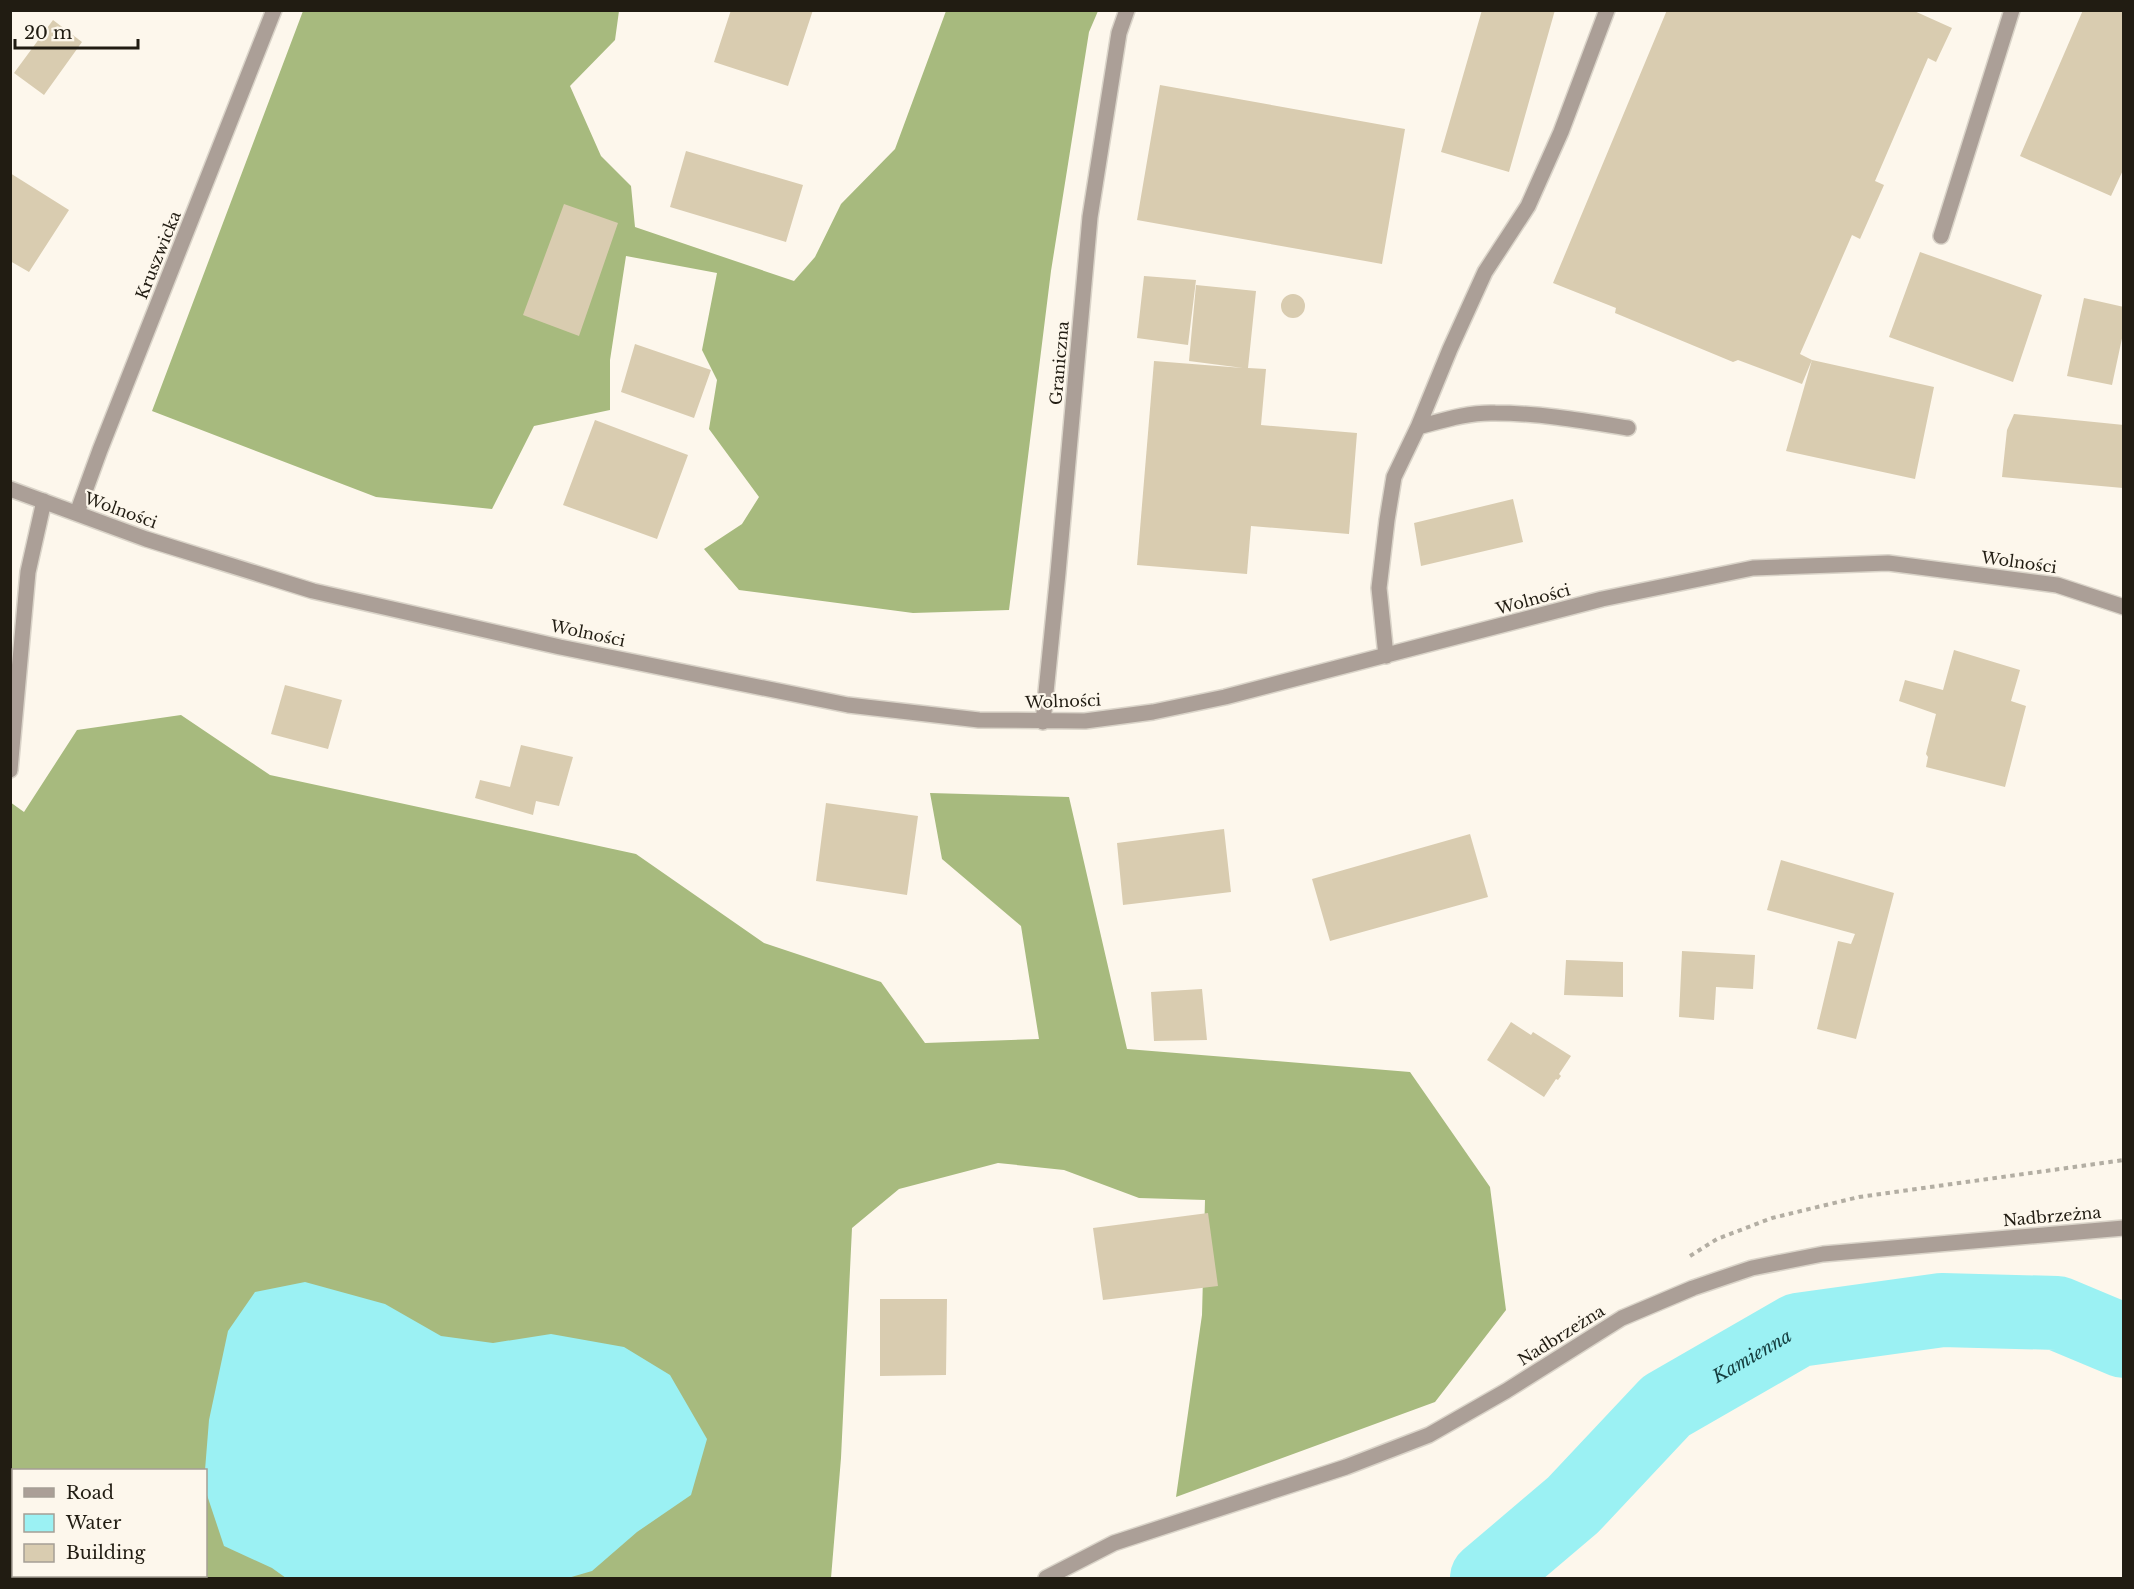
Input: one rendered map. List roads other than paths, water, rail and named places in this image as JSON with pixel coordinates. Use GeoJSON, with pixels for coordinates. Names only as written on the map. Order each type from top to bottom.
{"type":"FeatureCollection","features":[{"type":"Feature","properties":{"kind":"street","name":"Kruszwicka"},"geometry":{"type":"LineString","coordinates":[[76,513],[274,10]]}},
{"type":"Feature","properties":{"kind":"street","name":"Graniczna"},"geometry":{"type":"LineString","coordinates":[[1043,722],[1090,217],[1119,33],[1127,10]]}},
{"type":"Feature","properties":{"kind":"street"},"geometry":{"type":"LineString","coordinates":[[1386,656],[1379,588],[1394,477],[1485,272],[1528,206],[1556,143],[1607,10]]}},
{"type":"Feature","properties":{"kind":"street"},"geometry":{"type":"LineString","coordinates":[[1941,236],[2012,10]]}},
{"type":"Feature","properties":{"kind":"street"},"geometry":{"type":"LineString","coordinates":[[1418,427],[1458,416],[1494,412],[1628,428]]}},
{"type":"Feature","properties":{"kind":"street","name":"Wolności"},"geometry":{"type":"LineString","coordinates":[[10,489],[146,539],[313,591],[561,646],[848,705],[979,720],[1085,721],[1153,712],[1225,697],[1602,599],[1753,568],[1888,563],[2057,585],[2124,607]]}},
{"type":"Feature","properties":{"kind":"street"},"geometry":{"type":"LineString","coordinates":[[10,770],[28,572],[44,501]]}},
{"type":"Feature","properties":{"kind":"street","name":"Nadbrzeżna"},"geometry":{"type":"LineString","coordinates":[[1046,1578],[1114,1543],[1346,1467],[1429,1435],[1506,1391],[1622,1318],[1693,1288],[1752,1268],[1823,1254],[2124,1228]]}},
{"type":"Feature","properties":{"kind":"water"},"geometry":{"type":"Polygon","coordinates":[[[305,1282],[385,1304],[441,1336],[493,1343],[551,1334],[624,1347],[670,1375],[707,1439],[691,1495],[637,1532],[592,1571],[568,1578],[286,1578],[272,1568],[224,1546],[207,1495],[207,1469],[205,1469],[209,1420],[228,1331],[255,1292],[305,1282]]]}},
{"type":"Feature","properties":{"kind":"waterway","name":"Kamienna"},"geometry":{"type":"LineString","coordinates":[[1487,1578],[1573,1505],[1666,1406],[1798,1330],[1942,1310],[2057,1313],[2124,1341]]}}]}
